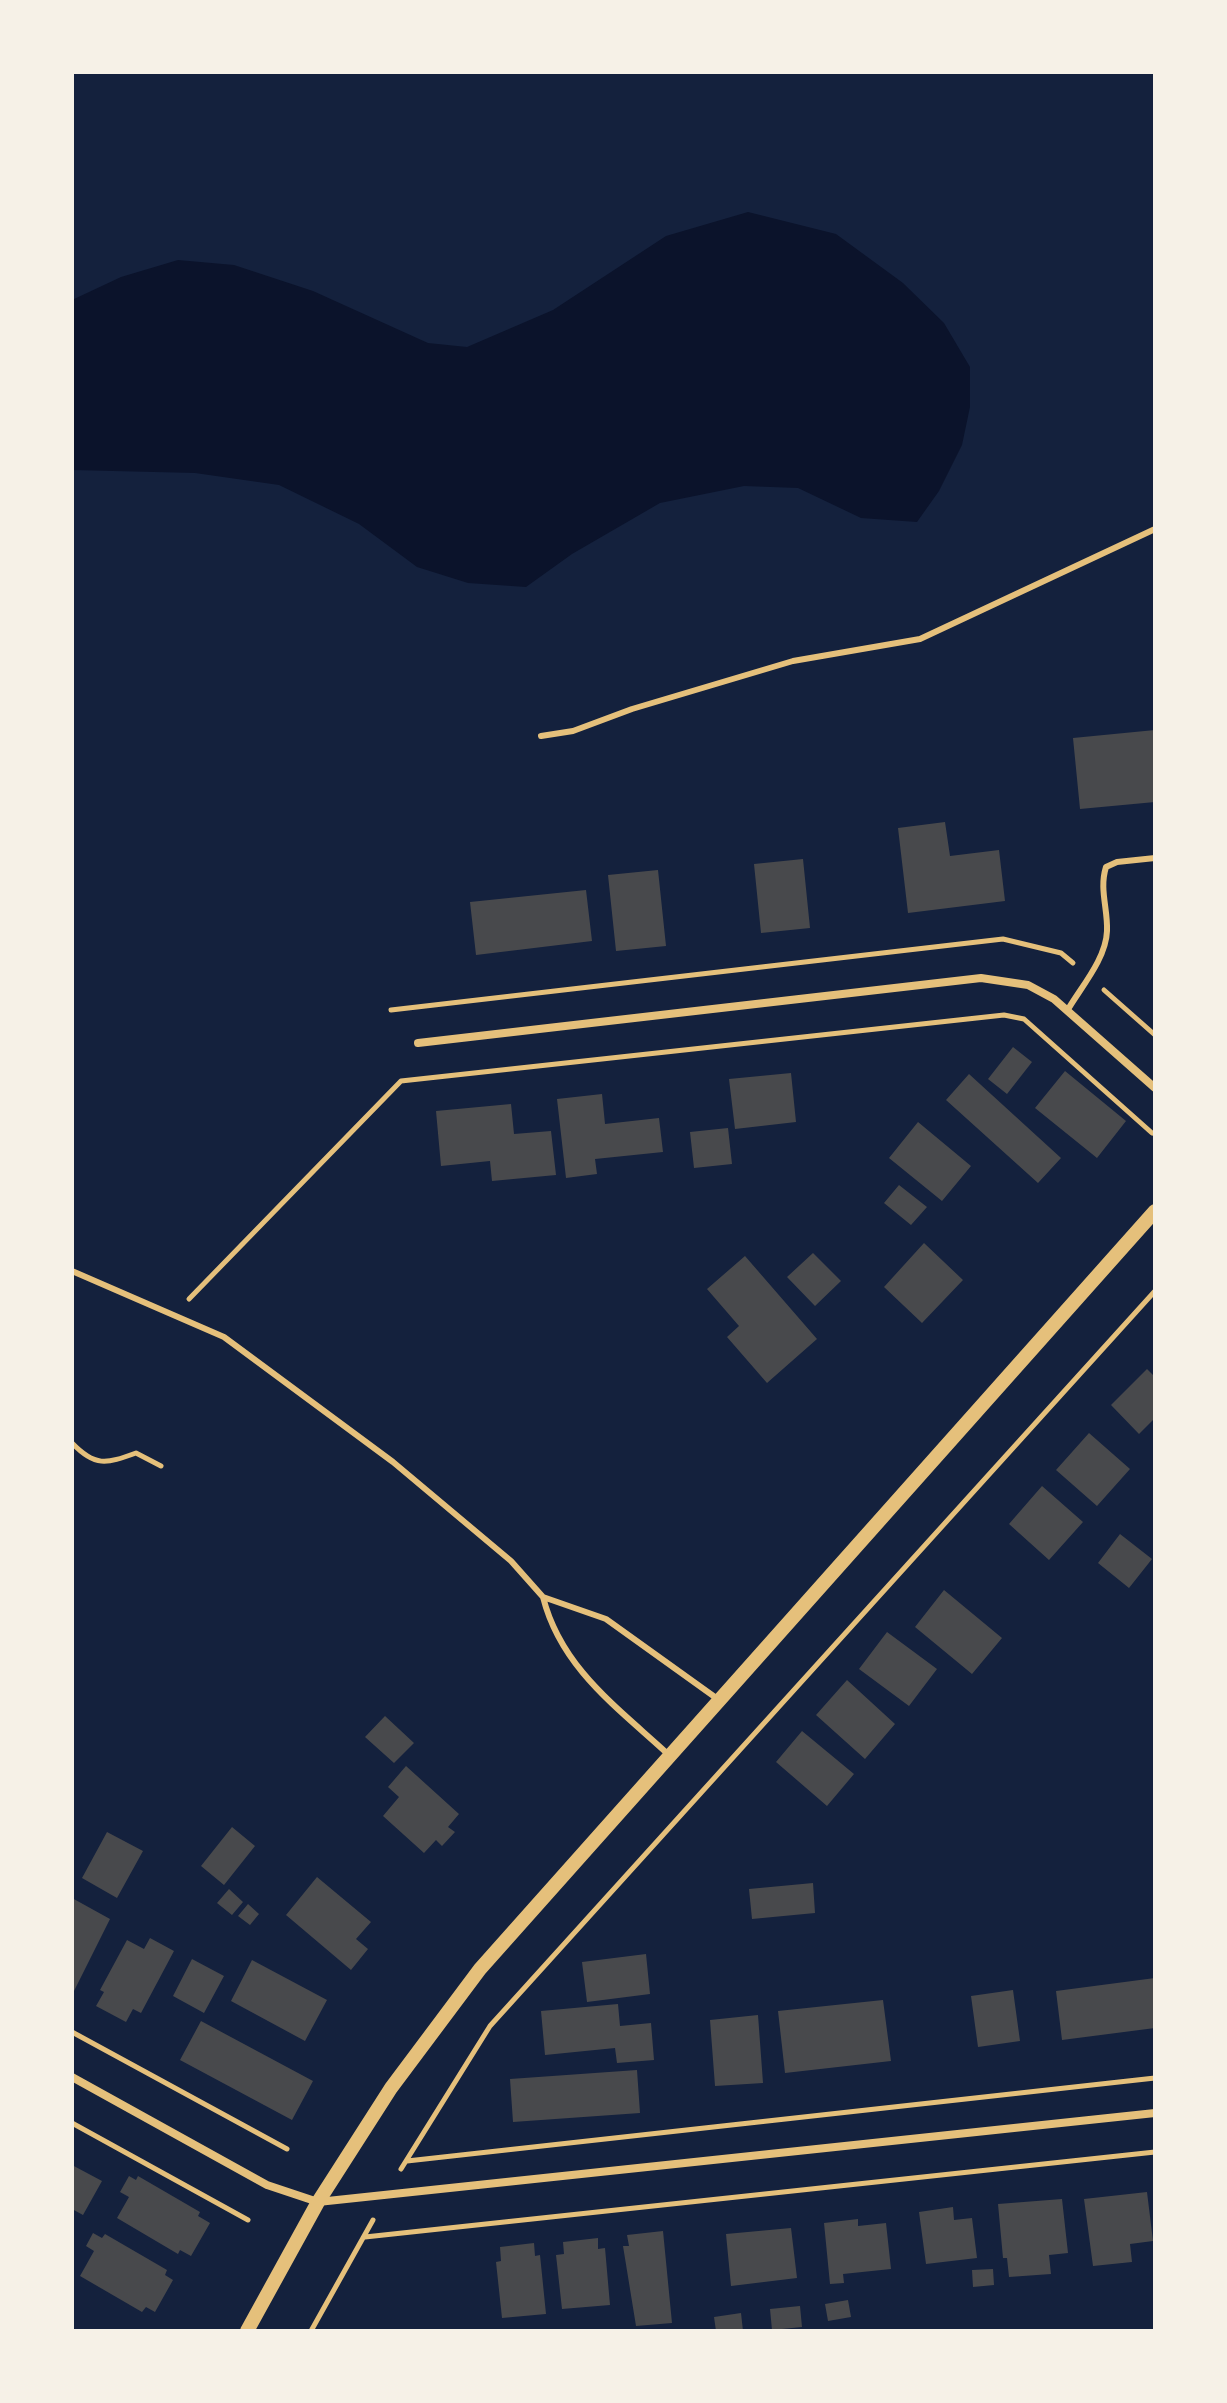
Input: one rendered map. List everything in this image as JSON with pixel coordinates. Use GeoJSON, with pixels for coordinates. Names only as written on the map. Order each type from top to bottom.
{"type":"FeatureCollection","features":[{"type":"Feature","properties":{"kind":"street"},"geometry":{"type":"LineString","coordinates":[[418,1043],[981,978],[1028,985],[1067,1011],[1155,1088]]}},
{"type":"Feature","properties":{"kind":"street"},"geometry":{"type":"LineString","coordinates":[[247,2331],[318,2202],[391,2088],[480,1969],[1155,1211]]}},
{"type":"Feature","properties":{"kind":"street"},"geometry":{"type":"LineString","coordinates":[[72,2077],[267,2185],[318,2202],[1155,2113]]}},
{"type":"Feature","properties":{"kind":"lane"},"geometry":{"type":"LineString","coordinates":[[541,736],[573,731],[632,709],[793,661],[920,639],[1024,594],[1155,529]]}},
{"type":"Feature","properties":{"kind":"lane"},"geometry":{"type":"LineString","coordinates":[[1067,1011],[1105,948],[1107,929],[1102,881],[1106,867],[1117,862],[1155,858]]}},
{"type":"Feature","properties":{"kind":"lane"},"geometry":{"type":"LineString","coordinates":[[72,1271],[224,1337],[393,1462],[511,1561],[543,1597],[550,1628],[573,1664],[669,1756]]}},
{"type":"Feature","properties":{"kind":"lane"},"geometry":{"type":"LineString","coordinates":[[543,1597],[606,1619],[719,1700]]}},
{"type":"Feature","properties":{"kind":"path"},"geometry":{"type":"LineString","coordinates":[[173,1315],[401,1081],[1004,1015],[1024,1019],[1152,1133]]}},
{"type":"Feature","properties":{"kind":"path"},"geometry":{"type":"LineString","coordinates":[[311,2331],[406,2161],[490,2026],[1155,1291]]}},
{"type":"Feature","properties":{"kind":"path"},"geometry":{"type":"LineString","coordinates":[[72,1443],[87,1459],[111,1462],[136,1453],[161,1466]]}},
{"type":"Feature","properties":{"kind":"path"},"geometry":{"type":"LineString","coordinates":[[72,2032],[287,2149]]}},
{"type":"Feature","properties":{"kind":"path"},"geometry":{"type":"LineString","coordinates":[[406,2161],[1155,2078]]}},
{"type":"Feature","properties":{"kind":"path"},"geometry":{"type":"LineString","coordinates":[[72,2123],[248,2220]]}},
{"type":"Feature","properties":{"kind":"path"},"geometry":{"type":"LineString","coordinates":[[364,2237],[1155,2152]]}},
{"type":"Feature","properties":{"kind":"water"},"geometry":{"type":"Polygon","coordinates":[[[748,212],[836,234],[903,283],[944,323],[970,367],[970,407],[962,445],[939,491],[917,522],[861,518],[798,488],[744,486],[660,503],[572,554],[526,587],[468,583],[417,567],[359,524],[279,485],[195,473],[72,470],[72,300],[121,277],[178,260],[234,265],[313,291],[428,343],[467,347],[553,310],[666,236],[748,212]]]}},
{"type":"Feature","properties":{"kind":"building"},"geometry":{"type":"Polygon","coordinates":[[[1155,730],[1155,802],[1080,809],[1073,738],[1155,730]]]}},
{"type":"Feature","properties":{"kind":"building"},"geometry":{"type":"Polygon","coordinates":[[[945,822],[950,856],[999,850],[1005,901],[908,913],[898,828],[945,822]]]}},
{"type":"Feature","properties":{"kind":"building"},"geometry":{"type":"Polygon","coordinates":[[[803,859],[810,928],[761,933],[754,864],[803,859]]]}},
{"type":"Feature","properties":{"kind":"building"},"geometry":{"type":"Polygon","coordinates":[[[658,870],[666,946],[616,951],[608,875],[658,870]]]}},
{"type":"Feature","properties":{"kind":"building"},"geometry":{"type":"Polygon","coordinates":[[[586,890],[592,941],[476,955],[470,902],[586,890]]]}},
{"type":"Feature","properties":{"kind":"building"},"geometry":{"type":"Polygon","coordinates":[[[1013,1047],[1032,1062],[1007,1094],[988,1079],[1013,1047]]]}},
{"type":"Feature","properties":{"kind":"building"},"geometry":{"type":"Polygon","coordinates":[[[1065,1071],[1126,1121],[1097,1158],[1035,1108],[1065,1071]]]}},
{"type":"Feature","properties":{"kind":"building"},"geometry":{"type":"Polygon","coordinates":[[[791,1073],[796,1122],[735,1129],[729,1079],[791,1073]]]}},
{"type":"Feature","properties":{"kind":"building"},"geometry":{"type":"Polygon","coordinates":[[[969,1074],[1061,1158],[1038,1183],[946,1100],[969,1074]]]}},
{"type":"Feature","properties":{"kind":"building"},"geometry":{"type":"Polygon","coordinates":[[[602,1094],[605,1124],[659,1118],[663,1152],[595,1159],[597,1174],[566,1178],[557,1099],[602,1094]]]}},
{"type":"Feature","properties":{"kind":"building"},"geometry":{"type":"Polygon","coordinates":[[[511,1104],[514,1134],[551,1131],[556,1175],[492,1181],[490,1161],[441,1166],[436,1111],[511,1104]]]}},
{"type":"Feature","properties":{"kind":"building"},"geometry":{"type":"Polygon","coordinates":[[[918,1122],[971,1166],[942,1201],[889,1158],[918,1122]]]}},
{"type":"Feature","properties":{"kind":"building"},"geometry":{"type":"Polygon","coordinates":[[[728,1128],[732,1164],[694,1168],[690,1132],[728,1128]]]}},
{"type":"Feature","properties":{"kind":"building"},"geometry":{"type":"Polygon","coordinates":[[[899,1185],[927,1207],[911,1225],[884,1203],[899,1185]]]}},
{"type":"Feature","properties":{"kind":"building"},"geometry":{"type":"Polygon","coordinates":[[[924,1243],[963,1280],[922,1323],[884,1287],[924,1243]]]}},
{"type":"Feature","properties":{"kind":"building"},"geometry":{"type":"Polygon","coordinates":[[[813,1253],[841,1281],[815,1306],[787,1277],[813,1253]]]}},
{"type":"Feature","properties":{"kind":"building"},"geometry":{"type":"Polygon","coordinates":[[[745,1256],[817,1339],[767,1383],[727,1337],[739,1326],[707,1289],[745,1256]]]}},
{"type":"Feature","properties":{"kind":"building"},"geometry":{"type":"Polygon","coordinates":[[[1147,1369],[1155,1377],[1155,1418],[1139,1434],[1111,1405],[1147,1369]]]}},
{"type":"Feature","properties":{"kind":"building"},"geometry":{"type":"Polygon","coordinates":[[[1089,1433],[1130,1469],[1097,1506],[1056,1470],[1089,1433]]]}},
{"type":"Feature","properties":{"kind":"building"},"geometry":{"type":"Polygon","coordinates":[[[1042,1486],[1083,1522],[1049,1560],[1009,1524],[1042,1486]]]}},
{"type":"Feature","properties":{"kind":"building"},"geometry":{"type":"Polygon","coordinates":[[[1120,1534],[1152,1559],[1129,1588],[1098,1563],[1120,1534]]]}},
{"type":"Feature","properties":{"kind":"building"},"geometry":{"type":"Polygon","coordinates":[[[944,1590],[1002,1638],[972,1674],[915,1627],[944,1590]]]}},
{"type":"Feature","properties":{"kind":"building"},"geometry":{"type":"Polygon","coordinates":[[[887,1632],[937,1669],[909,1706],[859,1669],[887,1632]]]}},
{"type":"Feature","properties":{"kind":"building"},"geometry":{"type":"Polygon","coordinates":[[[847,1680],[895,1724],[865,1759],[816,1715],[847,1680]]]}},
{"type":"Feature","properties":{"kind":"building"},"geometry":{"type":"Polygon","coordinates":[[[385,1716],[414,1743],[394,1763],[365,1737],[385,1716]]]}},
{"type":"Feature","properties":{"kind":"building"},"geometry":{"type":"Polygon","coordinates":[[[802,1731],[854,1774],[827,1806],[776,1762],[802,1731]]]}},
{"type":"Feature","properties":{"kind":"building"},"geometry":{"type":"Polygon","coordinates":[[[406,1766],[459,1814],[448,1827],[455,1832],[442,1846],[436,1840],[424,1853],[383,1816],[399,1797],[388,1787],[406,1766]]]}},
{"type":"Feature","properties":{"kind":"building"},"geometry":{"type":"Polygon","coordinates":[[[232,1827],[255,1846],[224,1885],[201,1866],[232,1827]]]}},
{"type":"Feature","properties":{"kind":"building"},"geometry":{"type":"Polygon","coordinates":[[[107,1832],[143,1851],[117,1898],[82,1878],[107,1832]]]}},
{"type":"Feature","properties":{"kind":"building"},"geometry":{"type":"Polygon","coordinates":[[[317,1877],[371,1922],[356,1939],[368,1949],[351,1970],[286,1915],[317,1877]]]}},
{"type":"Feature","properties":{"kind":"building"},"geometry":{"type":"Polygon","coordinates":[[[813,1883],[815,1913],[752,1919],[749,1889],[813,1883]]]}},
{"type":"Feature","properties":{"kind":"building"},"geometry":{"type":"Polygon","coordinates":[[[229,1889],[243,1902],[232,1915],[217,1903],[229,1889]]]}},
{"type":"Feature","properties":{"kind":"building"},"geometry":{"type":"Polygon","coordinates":[[[72,1898],[110,1919],[72,1995],[72,1898]]]}},
{"type":"Feature","properties":{"kind":"building"},"geometry":{"type":"Polygon","coordinates":[[[248,1904],[259,1914],[250,1925],[238,1916],[248,1904]]]}},
{"type":"Feature","properties":{"kind":"building"},"geometry":{"type":"Polygon","coordinates":[[[150,1938],[174,1951],[141,2013],[133,2009],[126,2022],[96,2006],[104,1992],[100,1990],[127,1940],[144,1949],[150,1938]]]}},
{"type":"Feature","properties":{"kind":"building"},"geometry":{"type":"Polygon","coordinates":[[[646,1954],[650,1994],[587,2002],[582,1962],[646,1954]]]}},
{"type":"Feature","properties":{"kind":"building"},"geometry":{"type":"Polygon","coordinates":[[[192,1959],[224,1976],[204,2013],[173,1996],[192,1959]]]}},
{"type":"Feature","properties":{"kind":"building"},"geometry":{"type":"Polygon","coordinates":[[[252,1960],[327,2000],[305,2041],[231,2001],[252,1960]]]}},
{"type":"Feature","properties":{"kind":"building"},"geometry":{"type":"Polygon","coordinates":[[[1155,1978],[1155,2028],[1062,2040],[1056,1991],[1155,1978]]]}},
{"type":"Feature","properties":{"kind":"building"},"geometry":{"type":"Polygon","coordinates":[[[1013,1990],[1020,2041],[978,2047],[971,1996],[1013,1990]]]}},
{"type":"Feature","properties":{"kind":"building"},"geometry":{"type":"Polygon","coordinates":[[[883,2000],[891,2061],[785,2073],[778,2011],[883,2000]]]}},
{"type":"Feature","properties":{"kind":"building"},"geometry":{"type":"Polygon","coordinates":[[[618,2004],[620,2026],[651,2023],[654,2060],[617,2063],[615,2048],[545,2055],[541,2011],[618,2004]]]}},
{"type":"Feature","properties":{"kind":"building"},"geometry":{"type":"Polygon","coordinates":[[[758,2015],[763,2083],[715,2086],[710,2020],[758,2015]]]}},
{"type":"Feature","properties":{"kind":"building"},"geometry":{"type":"Polygon","coordinates":[[[201,2021],[313,2081],[292,2120],[180,2060],[201,2021]]]}},
{"type":"Feature","properties":{"kind":"building"},"geometry":{"type":"Polygon","coordinates":[[[637,2070],[640,2113],[513,2122],[510,2079],[637,2070]]]}},
{"type":"Feature","properties":{"kind":"building"},"geometry":{"type":"Polygon","coordinates":[[[72,2165],[102,2181],[83,2215],[72,2209],[72,2165]]]}},
{"type":"Feature","properties":{"kind":"building"},"geometry":{"type":"Polygon","coordinates":[[[129,2176],[136,2180],[138,2176],[200,2212],[198,2216],[210,2223],[191,2256],[180,2250],[178,2254],[117,2218],[129,2197],[120,2192],[129,2176]]]}},
{"type":"Feature","properties":{"kind":"building"},"geometry":{"type":"Polygon","coordinates":[[[1147,2192],[1153,2241],[1130,2244],[1132,2262],[1093,2266],[1084,2199],[1147,2192]]]}},
{"type":"Feature","properties":{"kind":"building"},"geometry":{"type":"Polygon","coordinates":[[[1062,2199],[1068,2253],[1049,2255],[1051,2274],[1009,2277],[1007,2258],[1003,2258],[998,2204],[1062,2199]]]}},
{"type":"Feature","properties":{"kind":"building"},"geometry":{"type":"Polygon","coordinates":[[[953,2207],[954,2220],[972,2218],[977,2258],[926,2264],[919,2212],[953,2207]]]}},
{"type":"Feature","properties":{"kind":"building"},"geometry":{"type":"Polygon","coordinates":[[[858,2219],[858,2226],[886,2223],[891,2269],[843,2274],[844,2283],[830,2284],[824,2223],[858,2219]]]}},
{"type":"Feature","properties":{"kind":"building"},"geometry":{"type":"Polygon","coordinates":[[[791,2228],[797,2278],[731,2286],[726,2234],[791,2228]]]}},
{"type":"Feature","properties":{"kind":"building"},"geometry":{"type":"Polygon","coordinates":[[[663,2231],[672,2323],[636,2326],[623,2246],[629,2246],[627,2235],[663,2231]]]}},
{"type":"Feature","properties":{"kind":"building"},"geometry":{"type":"Polygon","coordinates":[[[93,2233],[102,2238],[105,2234],[167,2270],[165,2275],[173,2280],[155,2312],[146,2307],[142,2312],[80,2276],[94,2251],[86,2246],[93,2233]]]}},
{"type":"Feature","properties":{"kind":"building"},"geometry":{"type":"Polygon","coordinates":[[[598,2238],[598,2249],[605,2248],[610,2305],[562,2309],[556,2255],[564,2254],[563,2242],[598,2238]]]}},
{"type":"Feature","properties":{"kind":"building"},"geometry":{"type":"Polygon","coordinates":[[[534,2243],[535,2256],[540,2255],[546,2314],[502,2318],[496,2262],[501,2261],[500,2247],[534,2243]]]}},
{"type":"Feature","properties":{"kind":"building"},"geometry":{"type":"Polygon","coordinates":[[[993,2269],[994,2285],[973,2287],[972,2270],[993,2269]]]}},
{"type":"Feature","properties":{"kind":"building"},"geometry":{"type":"Polygon","coordinates":[[[848,2300],[851,2317],[828,2321],[825,2304],[848,2300]]]}},
{"type":"Feature","properties":{"kind":"building"},"geometry":{"type":"Polygon","coordinates":[[[800,2306],[802,2327],[772,2330],[770,2309],[800,2306]]]}},
{"type":"Feature","properties":{"kind":"building"},"geometry":{"type":"Polygon","coordinates":[[[741,2313],[743,2331],[716,2331],[714,2317],[741,2313]]]}}]}
